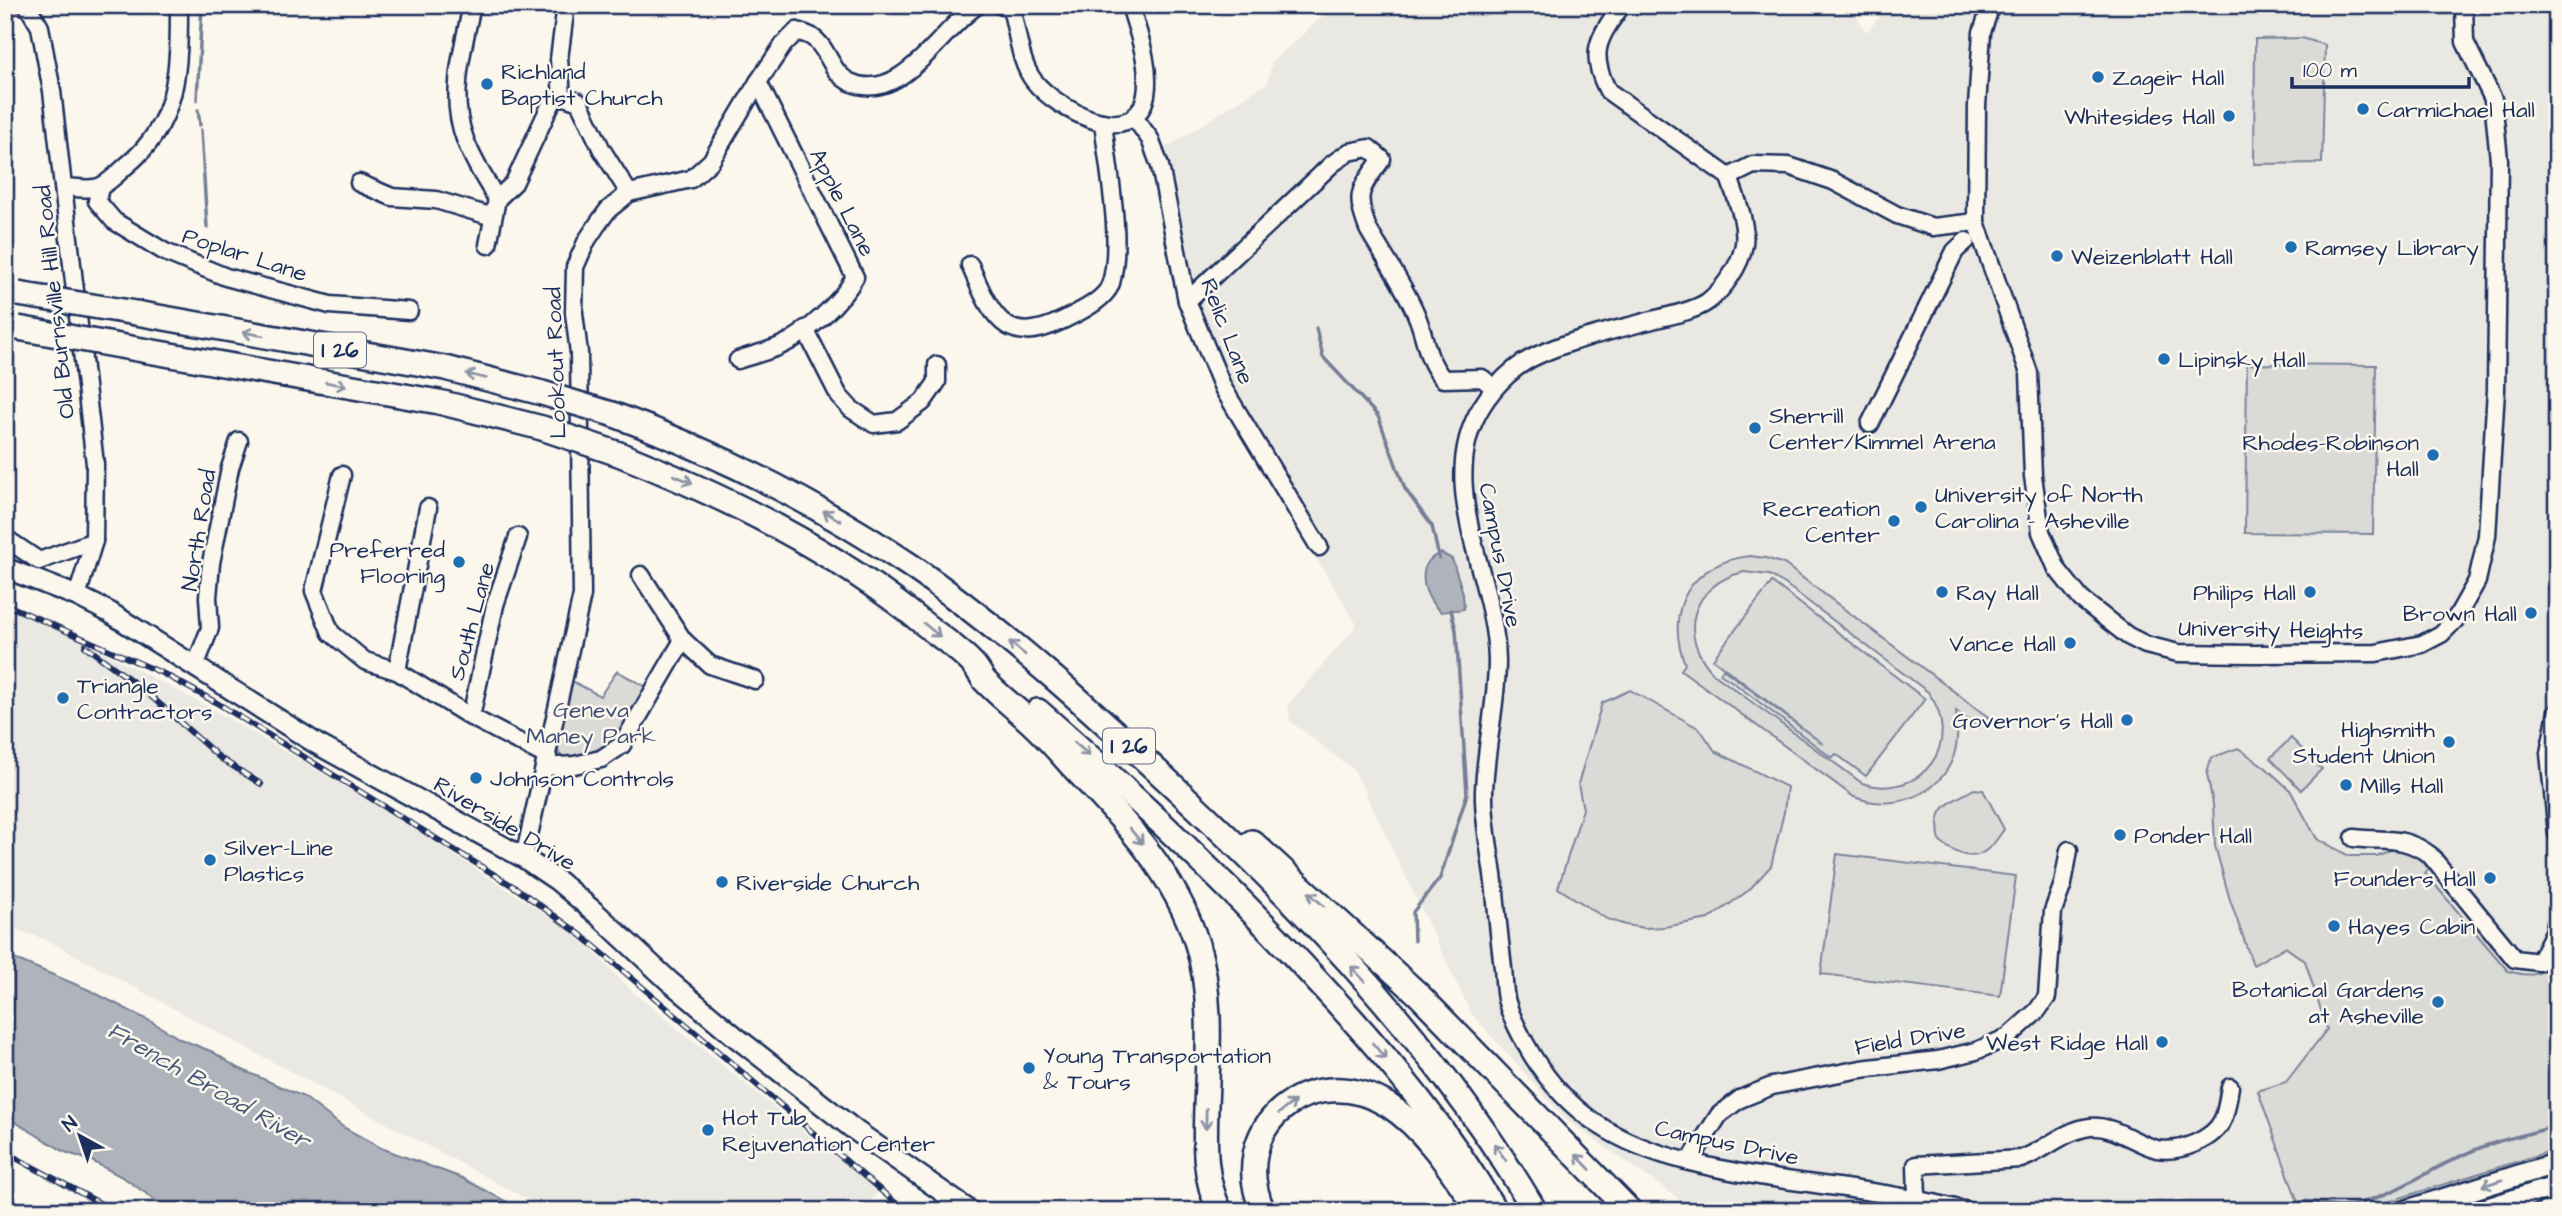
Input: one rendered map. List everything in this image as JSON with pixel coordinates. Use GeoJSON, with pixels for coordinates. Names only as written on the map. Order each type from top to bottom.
{"type":"FeatureCollection","features":[{"type":"Feature","properties":{"kind":"highway","name":"I 26"},"geometry":{"type":"LineString","coordinates":[[11,293],[445,368],[542,393],[612,414],[719,458],[798,497],[839,521],[947,592],[1057,682],[1244,854],[1376,994],[1466,1104],[1507,1163],[1535,1211]]}},
{"type":"Feature","properties":{"kind":"highway","name":"I 26"},"geometry":{"type":"LineString","coordinates":[[11,327],[439,402],[542,428],[620,454],[690,482],[781,527],[831,556],[892,598],[972,663],[983,665],[991,671],[1107,771],[1181,840],[1286,946],[1351,1017],[1410,1088],[1463,1160],[1495,1211]]}},
{"type":"Feature","properties":{"kind":"highway"},"geometry":{"type":"LineString","coordinates":[[972,663],[985,681],[1029,720],[1116,812],[1141,842],[1181,902],[1203,967],[1208,1016],[1205,1150],[1209,1180],[1220,1211]]}},
{"type":"Feature","properties":{"kind":"highway"},"geometry":{"type":"LineString","coordinates":[[1057,682],[1080,688],[1342,923],[1492,1068],[1630,1211]]}},
{"type":"Feature","properties":{"kind":"highway"},"geometry":{"type":"LineString","coordinates":[[1263,1211],[1256,1194],[1254,1165],[1256,1149],[1268,1125],[1289,1104],[1304,1095],[1335,1088],[1367,1095],[1388,1105],[1407,1120],[1438,1155],[1479,1211]]}},
{"type":"Feature","properties":{"kind":"main road","name":"Riverside Drive"},"geometry":{"type":"LineString","coordinates":[[5,568],[77,596],[109,612],[317,744],[524,858],[576,895],[668,981],[737,1038],[856,1131],[970,1211]]}},
{"type":"Feature","properties":{"kind":"main road"},"geometry":{"type":"LineString","coordinates":[[2404,1211],[2557,1163]]}},
{"type":"Feature","properties":{"kind":"main road"},"geometry":{"type":"LineString","coordinates":[[2479,1211],[2557,1186]]}},
{"type":"Feature","properties":{"kind":"street","name":"Old Burnsville Hill Road"},"geometry":{"type":"LineString","coordinates":[[27,5],[40,27],[52,91],[95,464],[94,541],[77,596]]}},
{"type":"Feature","properties":{"kind":"street"},"geometry":{"type":"LineString","coordinates":[[64,187],[100,187],[135,159],[155,137],[169,111],[179,51],[179,5]]}},
{"type":"Feature","properties":{"kind":"street"},"geometry":{"type":"LineString","coordinates":[[472,5],[461,58],[458,100],[462,130],[481,173],[497,199]]}},
{"type":"Feature","properties":{"kind":"street"},"geometry":{"type":"LineString","coordinates":[[562,96],[559,60],[566,5]]}},
{"type":"Feature","properties":{"kind":"street"},"geometry":{"type":"LineString","coordinates":[[488,245],[497,199],[514,183],[556,98],[562,96],[579,102],[602,150],[629,193],[691,179],[712,161],[758,82],[784,44],[797,31],[812,36],[822,48],[832,68],[850,82],[878,87],[906,72],[935,48],[966,13],[978,5]]}},
{"type":"Feature","properties":{"kind":"street"},"geometry":{"type":"LineString","coordinates":[[1000,5],[1011,9],[1024,61],[1033,80],[1056,101],[1088,118],[1114,125],[1134,117],[1146,95],[1142,48],[1129,5]]}},
{"type":"Feature","properties":{"kind":"street"},"geometry":{"type":"LineString","coordinates":[[1622,5],[1607,25],[1596,58],[1601,78],[1608,91],[1729,177],[1753,165],[1789,166],[1833,181],[1897,215],[1933,227],[1976,222]]}},
{"type":"Feature","properties":{"kind":"street","name":"University Heights"},"geometry":{"type":"LineString","coordinates":[[1991,5],[1982,32],[1977,106],[1976,222],[2029,373],[2033,476],[2041,532],[2057,569],[2081,599],[2128,636],[2146,645],[2178,653],[2375,653],[2422,644],[2441,634],[2455,620],[2477,581],[2487,536],[2496,390],[2499,160],[2493,99],[2465,42],[2464,5]]}},
{"type":"Feature","properties":{"kind":"street","name":"Apple Lane"},"geometry":{"type":"LineString","coordinates":[[758,82],[855,277],[846,294],[805,329]]}},
{"type":"Feature","properties":{"kind":"street","name":"Relic Lane"},"geometry":{"type":"LineString","coordinates":[[1134,117],[1150,139],[1160,166],[1187,301],[1223,388],[1319,548]]}},
{"type":"Feature","properties":{"kind":"street"},"geometry":{"type":"LineString","coordinates":[[970,265],[990,311],[1003,323],[1020,331],[1036,331],[1062,321],[1090,306],[1110,287],[1117,255],[1103,122]]}},
{"type":"Feature","properties":{"kind":"street"},"geometry":{"type":"LineString","coordinates":[[1187,301],[1332,163],[1349,152],[1369,148],[1382,159],[1366,179],[1359,197],[1363,215],[1368,229],[1416,313],[1427,354],[1443,379],[1482,378],[1494,388]]}},
{"type":"Feature","properties":{"kind":"street","name":"Campus Drive"},"geometry":{"type":"LineString","coordinates":[[1729,177],[1743,221],[1744,246],[1731,277],[1706,303],[1536,355],[1516,368],[1494,388],[1469,432],[1462,475],[1464,500],[1493,618],[1497,662],[1483,796],[1506,999],[1523,1040],[1548,1080],[1571,1105],[1612,1134],[1645,1150],[1689,1162],[1917,1198],[1967,1211]]}},
{"type":"Feature","properties":{"kind":"street"},"geometry":{"type":"LineString","coordinates":[[359,183],[393,197],[436,200],[493,217]]}},
{"type":"Feature","properties":{"kind":"street","name":"Poplar Lane"},"geometry":{"type":"LineString","coordinates":[[100,187],[97,201],[114,221],[165,252],[226,277],[330,305],[409,311]]}},
{"type":"Feature","properties":{"kind":"street","name":"Lookout Road"},"geometry":{"type":"LineString","coordinates":[[524,858],[582,595],[579,353],[574,313],[575,267],[587,240],[603,218],[629,193]]}},
{"type":"Feature","properties":{"kind":"street"},"geometry":{"type":"LineString","coordinates":[[1870,424],[1955,251],[1966,241]]}},
{"type":"Feature","properties":{"kind":"street"},"geometry":{"type":"LineString","coordinates":[[738,360],[780,346],[805,329],[839,396],[851,409],[874,424],[897,421],[923,402],[937,382],[937,365]]}},
{"type":"Feature","properties":{"kind":"street","name":"North Road"},"geometry":{"type":"LineString","coordinates":[[195,667],[210,628],[208,597],[211,563],[230,468],[239,441]]}},
{"type":"Feature","properties":{"kind":"street"},"geometry":{"type":"LineString","coordinates":[[342,475],[314,592],[331,633],[365,661],[397,671],[547,762],[574,765],[601,759],[622,745],[683,640]]}},
{"type":"Feature","properties":{"kind":"street"},"geometry":{"type":"LineString","coordinates":[[397,671],[428,508]]}},
{"type":"Feature","properties":{"kind":"street","name":"South Lane"},"geometry":{"type":"LineString","coordinates":[[471,717],[495,605],[518,537]]}},
{"type":"Feature","properties":{"kind":"street"},"geometry":{"type":"LineString","coordinates":[[5,538],[39,561],[94,541]]}},
{"type":"Feature","properties":{"kind":"street"},"geometry":{"type":"LineString","coordinates":[[641,575],[683,640],[710,665],[755,680]]}},
{"type":"Feature","properties":{"kind":"street"},"geometry":{"type":"LineString","coordinates":[[2557,712],[2549,753],[2557,834]]}},
{"type":"Feature","properties":{"kind":"street"},"geometry":{"type":"LineString","coordinates":[[2354,838],[2397,839],[2416,845],[2430,855],[2515,959],[2539,962],[2557,920]]}},
{"type":"Feature","properties":{"kind":"street","name":"Field Drive"},"geometry":{"type":"LineString","coordinates":[[1689,1162],[1719,1115],[1740,1099],[1772,1086],[1861,1069],[1938,1060],[1976,1051],[2008,1037],[2037,1011],[2046,996],[2053,911],[2063,884],[2069,850]]}},
{"type":"Feature","properties":{"kind":"street"},"geometry":{"type":"LineString","coordinates":[[1917,1198],[1916,1165],[2021,1159],[2077,1130],[2092,1126],[2158,1149],[2177,1149],[2196,1143],[2215,1130],[2223,1119],[2230,1087]]}},
{"type":"Feature","properties":{"kind":"shaded area","name":"University of North Carolina - Asheville"},"geometry":{"type":"Polygon","coordinates":[[[1335,5],[1850,5],[1866,32],[1891,5],[2557,5],[2557,1149],[2358,1211],[1696,1211],[1565,1119],[1471,1013],[1355,771],[1290,721],[1288,705],[1357,625],[1212,388],[1146,157],[1172,144],[1267,83],[1272,62],[1335,5]]]}},
{"type":"Feature","properties":{"kind":"shaded area"},"geometry":{"type":"Polygon","coordinates":[[[5,607],[52,625],[205,705],[377,805],[576,934],[633,992],[878,1192],[861,1211],[549,1211],[45,939],[5,926],[5,607]]]}},
{"type":"Feature","properties":{"kind":"green space"},"geometry":{"type":"Polygon","coordinates":[[[2302,38],[2325,45],[2322,163],[2254,164],[2255,39],[2302,38]]]}},
{"type":"Feature","properties":{"kind":"green space"},"geometry":{"type":"Polygon","coordinates":[[[2247,364],[2376,365],[2373,534],[2245,533],[2247,364]]]}},
{"type":"Feature","properties":{"kind":"green space"},"geometry":{"type":"Polygon","coordinates":[[[1750,556],[1784,564],[1988,717],[1979,728],[1956,711],[1956,749],[1938,781],[1913,797],[1899,801],[1884,803],[1854,797],[1681,670],[1685,664],[1679,644],[1678,624],[1688,591],[1698,578],[1730,560],[1750,556]],[[1744,572],[1726,578],[1701,600],[1695,613],[1693,628],[1703,660],[1715,675],[1862,783],[1884,787],[1903,784],[1919,776],[1931,763],[1939,748],[1942,730],[1938,711],[1928,692],[1785,584],[1769,575],[1744,572]]]}},
{"type":"Feature","properties":{"kind":"green space"},"geometry":{"type":"Polygon","coordinates":[[[1772,582],[1925,699],[1866,776],[1836,754],[1832,758],[1720,674],[1723,669],[1823,744],[1713,659],[1772,582]]]}},
{"type":"Feature","properties":{"kind":"green space","name":"Geneva Maney Park"},"geometry":{"type":"Polygon","coordinates":[[[617,671],[646,687],[622,727],[606,744],[585,755],[574,758],[559,754],[557,745],[572,681],[600,696],[617,671]]]}},
{"type":"Feature","properties":{"kind":"green space"},"geometry":{"type":"Polygon","coordinates":[[[1630,690],[1700,729],[1715,751],[1787,787],[1771,866],[1749,890],[1709,919],[1664,927],[1626,925],[1607,919],[1558,888],[1583,809],[1578,784],[1602,703],[1630,690]]]}},
{"type":"Feature","properties":{"kind":"green space"},"geometry":{"type":"Polygon","coordinates":[[[2291,738],[2322,769],[2301,790],[2270,758],[2291,738]]]}},
{"type":"Feature","properties":{"kind":"green space","name":"Botanical Gardens at Asheville"},"geometry":{"type":"Polygon","coordinates":[[[2238,748],[2265,767],[2290,790],[2317,839],[2349,856],[2377,856],[2397,847],[2421,855],[2431,868],[2425,873],[2508,971],[2535,974],[2552,965],[2557,959],[2557,1149],[2358,1211],[2301,1211],[2258,1091],[2286,1082],[2327,1029],[2305,961],[2285,947],[2253,965],[2230,900],[2215,846],[2213,804],[2207,774],[2211,758],[2238,748]]]}},
{"type":"Feature","properties":{"kind":"green space"},"geometry":{"type":"Polygon","coordinates":[[[1974,789],[1983,790],[2004,829],[1983,853],[1968,856],[1940,842],[1938,821],[1949,803],[1974,789]]]}},
{"type":"Feature","properties":{"kind":"green space"},"geometry":{"type":"Polygon","coordinates":[[[1837,854],[2016,876],[2000,996],[1821,974],[1837,854]]]}},
{"type":"Feature","properties":{"kind":"water"},"geometry":{"type":"Polygon","coordinates":[[[1441,553],[1452,559],[1463,593],[1464,609],[1441,612],[1429,598],[1424,572],[1432,558],[1441,553]]]}},
{"type":"Feature","properties":{"kind":"water","name":"French Broad River"},"geometry":{"type":"Polygon","coordinates":[[[5,957],[89,990],[180,1039],[213,1052],[236,1067],[304,1097],[343,1127],[381,1148],[462,1178],[524,1211],[171,1211],[124,1178],[92,1161],[65,1152],[5,1116],[5,957]]]}},
{"type":"Feature","properties":{"kind":"waterway"},"geometry":{"type":"LineString","coordinates":[[197,100],[202,5]]}},
{"type":"Feature","properties":{"kind":"waterway"},"geometry":{"type":"LineString","coordinates":[[198,110],[200,125]]}},
{"type":"Feature","properties":{"kind":"waterway"},"geometry":{"type":"LineString","coordinates":[[201,130],[207,227]]}},
{"type":"Feature","properties":{"kind":"waterway"},"geometry":{"type":"LineString","coordinates":[[1316,328],[1323,357],[1378,416],[1405,489],[1432,526],[1439,558]]}},
{"type":"Feature","properties":{"kind":"waterway"},"geometry":{"type":"LineString","coordinates":[[1414,941],[1413,912],[1440,878],[1467,794],[1456,630],[1451,610]]}},
{"type":"Feature","properties":{"kind":"waterway"},"geometry":{"type":"LineString","coordinates":[[2282,1211],[2301,1202],[2338,1207],[2366,1201],[2384,1195],[2468,1153],[2557,1125]]}},
{"type":"Feature","properties":{"kind":"railway"},"geometry":{"type":"LineString","coordinates":[[5,604],[164,674],[217,703],[516,888],[581,935],[905,1211]]}},
{"type":"Feature","properties":{"kind":"railway"},"geometry":{"type":"LineString","coordinates":[[85,646],[144,690],[220,758],[261,784]]}},
{"type":"Feature","properties":{"kind":"railway"},"geometry":{"type":"LineString","coordinates":[[5,1152],[114,1211]]}},
{"type":"Feature","properties":{"kind":"place","name":"Zageir Hall"},"geometry":{"type":"Point","coordinates":[2098,77]}},
{"type":"Feature","properties":{"kind":"place","name":"Richland Baptist Church"},"geometry":{"type":"Point","coordinates":[487,84]}},
{"type":"Feature","properties":{"kind":"place","name":"Carmichael Hall"},"geometry":{"type":"Point","coordinates":[2363,109]}},
{"type":"Feature","properties":{"kind":"place","name":"Whitesides Hall"},"geometry":{"type":"Point","coordinates":[2229,116]}},
{"type":"Feature","properties":{"kind":"place","name":"Ramsey Library"},"geometry":{"type":"Point","coordinates":[2291,247]}},
{"type":"Feature","properties":{"kind":"place","name":"Weizenblatt Hall"},"geometry":{"type":"Point","coordinates":[2057,256]}},
{"type":"Feature","properties":{"kind":"place","name":"Lipinsky Hall"},"geometry":{"type":"Point","coordinates":[2164,359]}},
{"type":"Feature","properties":{"kind":"place","name":"Sherrill Center/Kimmel Arena"},"geometry":{"type":"Point","coordinates":[1755,428]}},
{"type":"Feature","properties":{"kind":"place","name":"Rhodes-Robinson Hall"},"geometry":{"type":"Point","coordinates":[2433,455]}},
{"type":"Feature","properties":{"kind":"place","name":"University of North Carolina - Asheville"},"geometry":{"type":"Point","coordinates":[1921,507]}},
{"type":"Feature","properties":{"kind":"place","name":"Recreation Center"},"geometry":{"type":"Point","coordinates":[1894,521]}},
{"type":"Feature","properties":{"kind":"place","name":"Preferred Flooring"},"geometry":{"type":"Point","coordinates":[459,562]}},
{"type":"Feature","properties":{"kind":"place","name":"Ray Hall"},"geometry":{"type":"Point","coordinates":[1942,592]}},
{"type":"Feature","properties":{"kind":"place","name":"Philips Hall"},"geometry":{"type":"Point","coordinates":[2310,592]}},
{"type":"Feature","properties":{"kind":"place","name":"Brown Hall"},"geometry":{"type":"Point","coordinates":[2531,613]}},
{"type":"Feature","properties":{"kind":"place","name":"Vance Hall"},"geometry":{"type":"Point","coordinates":[2070,643]}},
{"type":"Feature","properties":{"kind":"place","name":"Triangle Contractors"},"geometry":{"type":"Point","coordinates":[63,698]}},
{"type":"Feature","properties":{"kind":"place","name":"Governor's Hall"},"geometry":{"type":"Point","coordinates":[2127,720]}},
{"type":"Feature","properties":{"kind":"place","name":"Highsmith Student Union"},"geometry":{"type":"Point","coordinates":[2449,742]}},
{"type":"Feature","properties":{"kind":"place","name":"Johnson Controls"},"geometry":{"type":"Point","coordinates":[476,778]}},
{"type":"Feature","properties":{"kind":"place","name":"Mills Hall"},"geometry":{"type":"Point","coordinates":[2346,785]}},
{"type":"Feature","properties":{"kind":"place","name":"Ponder Hall"},"geometry":{"type":"Point","coordinates":[2120,835]}},
{"type":"Feature","properties":{"kind":"place","name":"Silver-Line Plastics"},"geometry":{"type":"Point","coordinates":[210,860]}},
{"type":"Feature","properties":{"kind":"place","name":"Founders Hall"},"geometry":{"type":"Point","coordinates":[2490,878]}},
{"type":"Feature","properties":{"kind":"place","name":"Riverside Church"},"geometry":{"type":"Point","coordinates":[722,882]}},
{"type":"Feature","properties":{"kind":"place","name":"Hayes Cabin"},"geometry":{"type":"Point","coordinates":[2334,926]}},
{"type":"Feature","properties":{"kind":"place","name":"Botanical Gardens at Asheville"},"geometry":{"type":"Point","coordinates":[2438,1002]}},
{"type":"Feature","properties":{"kind":"place","name":"West Ridge Hall"},"geometry":{"type":"Point","coordinates":[2162,1042]}},
{"type":"Feature","properties":{"kind":"place","name":"Young Transportation & Tours"},"geometry":{"type":"Point","coordinates":[1029,1068]}},
{"type":"Feature","properties":{"kind":"place","name":"Hot Tub Rejuvenation Center"},"geometry":{"type":"Point","coordinates":[708,1130]}}]}
